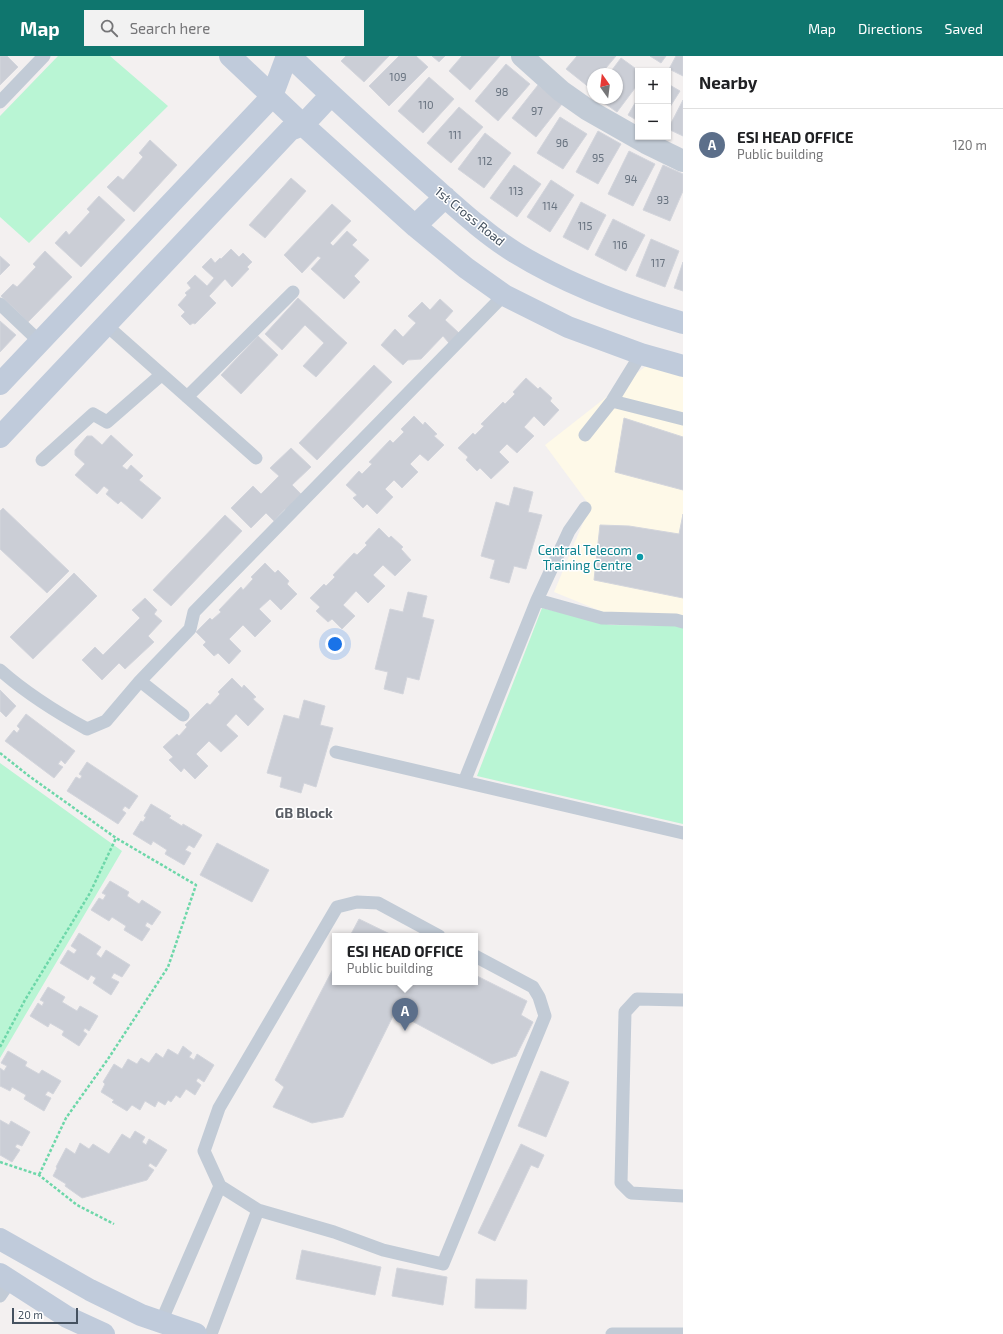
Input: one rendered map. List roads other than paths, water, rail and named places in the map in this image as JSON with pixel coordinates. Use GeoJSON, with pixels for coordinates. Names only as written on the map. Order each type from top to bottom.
{"type":"FeatureCollection","features":[{"type":"Feature","properties":{"kind":"street"},"geometry":{"type":"LineString","coordinates":[[230,56],[303,125],[415,226],[466,268],[504,295],[568,327],[641,354],[683,366]]}},
{"type":"Feature","properties":{"kind":"street"},"geometry":{"type":"LineString","coordinates":[[0,384],[272,96],[286,56]]}},
{"type":"Feature","properties":{"kind":"street","name":"1st Cross Road"},"geometry":{"type":"LineString","coordinates":[[290,56],[331,95],[445,197],[491,236],[516,253],[591,292],[683,323]]}},
{"type":"Feature","properties":{"kind":"street"},"geometry":{"type":"LineString","coordinates":[[522,56],[561,91],[588,110],[646,143],[683,161]]}},
{"type":"Feature","properties":{"kind":"street"},"geometry":{"type":"LineString","coordinates":[[0,437],[290,130],[303,125],[331,95]]}},
{"type":"Feature","properties":{"kind":"street"},"geometry":{"type":"LineString","coordinates":[[415,226],[445,197]]}},
{"type":"Feature","properties":{"kind":"street"},"geometry":{"type":"LineString","coordinates":[[0,1239],[90,1290],[141,1315],[196,1334]]}},
{"type":"Feature","properties":{"kind":"street"},"geometry":{"type":"LineString","coordinates":[[4,1283],[67,1317],[104,1334]]}},
{"type":"Feature","properties":{"kind":"lane"},"geometry":{"type":"LineString","coordinates":[[0,102],[44,56]]}},
{"type":"Feature","properties":{"kind":"lane"},"geometry":{"type":"LineString","coordinates":[[187,398],[293,292]]}},
{"type":"Feature","properties":{"kind":"lane"},"geometry":{"type":"LineString","coordinates":[[0,670],[17,685],[65,717],[87,729],[106,721],[140,681],[190,629],[194,612],[504,295]]}},
{"type":"Feature","properties":{"kind":"lane"},"geometry":{"type":"LineString","coordinates":[[0,304],[40,342]]}},
{"type":"Feature","properties":{"kind":"lane"},"geometry":{"type":"LineString","coordinates":[[106,325],[256,458]]}},
{"type":"Feature","properties":{"kind":"lane"},"geometry":{"type":"LineString","coordinates":[[585,435],[612,401],[641,354]]}},
{"type":"Feature","properties":{"kind":"lane"},"geometry":{"type":"LineString","coordinates":[[42,460],[93,414],[107,422],[161,374]]}},
{"type":"Feature","properties":{"kind":"lane"},"geometry":{"type":"LineString","coordinates":[[612,401],[683,419]]}},
{"type":"Feature","properties":{"kind":"lane"},"geometry":{"type":"LineString","coordinates":[[464,782],[537,600],[570,531],[585,508]]}},
{"type":"Feature","properties":{"kind":"lane"},"geometry":{"type":"LineString","coordinates":[[537,600],[602,618],[676,620],[683,622]]}},
{"type":"Feature","properties":{"kind":"lane"},"geometry":{"type":"LineString","coordinates":[[140,681],[183,715]]}},
{"type":"Feature","properties":{"kind":"lane"},"geometry":{"type":"LineString","coordinates":[[336,752],[683,833]]}},
{"type":"Feature","properties":{"kind":"lane"},"geometry":{"type":"LineString","coordinates":[[433,933],[378,904],[357,902],[337,907],[219,1108],[204,1151],[220,1186],[258,1210],[334,1232],[383,1250],[443,1264],[545,1016],[539,997],[533,987],[478,958]]}},
{"type":"Feature","properties":{"kind":"lane"},"geometry":{"type":"LineString","coordinates":[[683,1000],[637,999],[625,1012],[620,1183],[630,1193],[683,1196]]}},
{"type":"Feature","properties":{"kind":"lane"},"geometry":{"type":"LineString","coordinates":[[161,1322],[220,1186]]}},
{"type":"Feature","properties":{"kind":"lane"},"geometry":{"type":"LineString","coordinates":[[211,1334],[258,1210]]}},
{"type":"Feature","properties":{"kind":"lane"},"geometry":{"type":"LineString","coordinates":[[612,1334],[683,1334]]}},
{"type":"Feature","properties":{"kind":"place","name":"Central Telecom Training Centre"},"geometry":{"type":"Point","coordinates":[640,557]}},
{"type":"Feature","properties":{"kind":"place","name":"ESI HEAD OFFICE"},"geometry":{"type":"Point","coordinates":[405,1031]}},
{"type":"Feature","properties":{"kind":"district","name":"GB Block"},"geometry":{"type":"Point","coordinates":[304,813]}}]}
